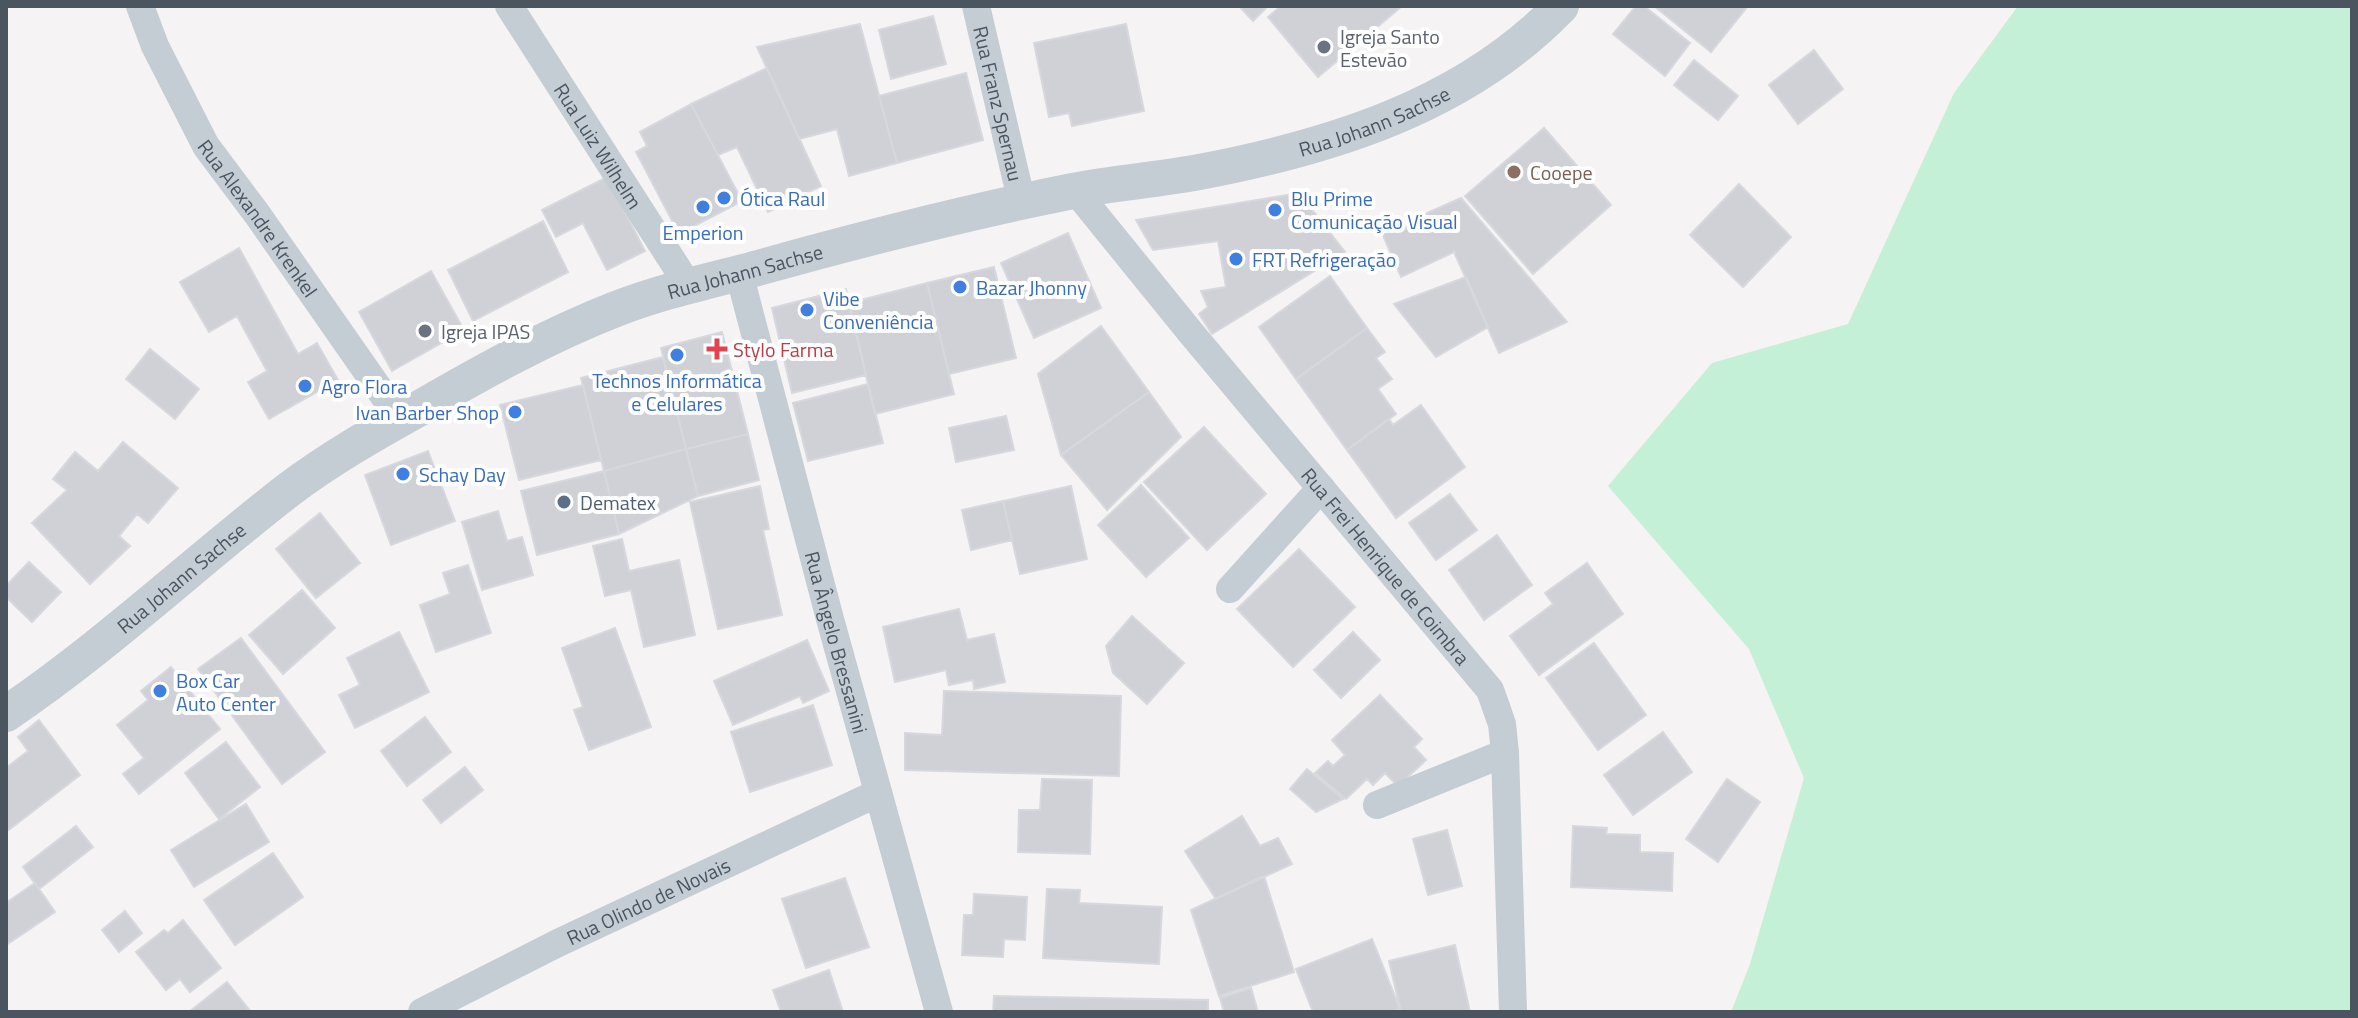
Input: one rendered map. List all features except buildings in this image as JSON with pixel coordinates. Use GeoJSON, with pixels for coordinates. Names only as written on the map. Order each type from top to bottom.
{"type":"FeatureCollection","features":[{"type":"Feature","properties":{"kind":"street","name":"Rua Alexandre Krenkel"},"geometry":{"type":"LineString","coordinates":[[140,6],[155,46],[206,146],[400,419]]}},
{"type":"Feature","properties":{"kind":"street","name":"Rua Luiz Wilhelm"},"geometry":{"type":"LineString","coordinates":[[509,6],[688,285]]}},
{"type":"Feature","properties":{"kind":"street","name":"Rua Franz Spernau"},"geometry":{"type":"LineString","coordinates":[[976,6],[1022,203]]}},
{"type":"Feature","properties":{"kind":"street","name":"Rua Johann Sachse"},"geometry":{"type":"LineString","coordinates":[[6,714],[132,618],[288,491],[336,457],[542,341],[630,304],[688,285],[830,248],[1075,190],[1193,173],[1334,141],[1436,98],[1505,57],[1561,6]]}},
{"type":"Feature","properties":{"kind":"street","name":"Rua Frei Henrique de Coimbra"},"geometry":{"type":"LineString","coordinates":[[1075,190],[1490,690],[1502,724],[1505,753],[1513,1012]]}},
{"type":"Feature","properties":{"kind":"street","name":"Rua Ângelo Bressanini"},"geometry":{"type":"LineString","coordinates":[[739,273],[939,1012]]}},
{"type":"Feature","properties":{"kind":"street"},"geometry":{"type":"LineString","coordinates":[[1230,589],[1321,488]]}},
{"type":"Feature","properties":{"kind":"street"},"geometry":{"type":"LineString","coordinates":[[1377,805],[1505,753]]}},
{"type":"Feature","properties":{"kind":"street","name":"Rua Olindo de Novais"},"geometry":{"type":"LineString","coordinates":[[422,1012],[558,943],[878,793]]}},
{"type":"Feature","properties":{"kind":"green space"},"geometry":{"type":"Polygon","coordinates":[[[2018,6],[2352,6],[2352,1012],[1731,1012],[1750,964],[1804,778],[1749,649],[1608,486],[1712,363],[1848,324],[1954,93],[2018,6]]]}},
{"type":"Feature","properties":{"kind":"place","name":"Igreja Santo Estevão"},"geometry":{"type":"Point","coordinates":[1324,47]}},
{"type":"Feature","properties":{"kind":"place","name":"Cooepe"},"geometry":{"type":"Point","coordinates":[1514,172]}},
{"type":"Feature","properties":{"kind":"place","name":"Ótica Raul"},"geometry":{"type":"Point","coordinates":[724,198]}},
{"type":"Feature","properties":{"kind":"place","name":"Emperion"},"geometry":{"type":"Point","coordinates":[703,207]}},
{"type":"Feature","properties":{"kind":"place","name":"Blu Prime Comunicação Visual"},"geometry":{"type":"Point","coordinates":[1275,210]}},
{"type":"Feature","properties":{"kind":"place","name":"FRT Refrigeração"},"geometry":{"type":"Point","coordinates":[1236,259]}},
{"type":"Feature","properties":{"kind":"place","name":"Bazar Jhonny"},"geometry":{"type":"Point","coordinates":[960,287]}},
{"type":"Feature","properties":{"kind":"place","name":"Vibe Conveniência"},"geometry":{"type":"Point","coordinates":[807,310]}},
{"type":"Feature","properties":{"kind":"place","name":"Igreja IPAS"},"geometry":{"type":"Point","coordinates":[425,331]}},
{"type":"Feature","properties":{"kind":"place","name":"Stylo Farma"},"geometry":{"type":"Point","coordinates":[717,349]}},
{"type":"Feature","properties":{"kind":"place","name":"Technos Informática e Celulares"},"geometry":{"type":"Point","coordinates":[677,355]}},
{"type":"Feature","properties":{"kind":"place","name":"Agro Flora"},"geometry":{"type":"Point","coordinates":[305,386]}},
{"type":"Feature","properties":{"kind":"place","name":"Ivan Barber Shop"},"geometry":{"type":"Point","coordinates":[515,412]}},
{"type":"Feature","properties":{"kind":"place","name":"Schay Day"},"geometry":{"type":"Point","coordinates":[403,474]}},
{"type":"Feature","properties":{"kind":"place","name":"Dematex"},"geometry":{"type":"Point","coordinates":[564,502]}},
{"type":"Feature","properties":{"kind":"place","name":"Box Car Auto Center"},"geometry":{"type":"Point","coordinates":[160,691]}}]}
